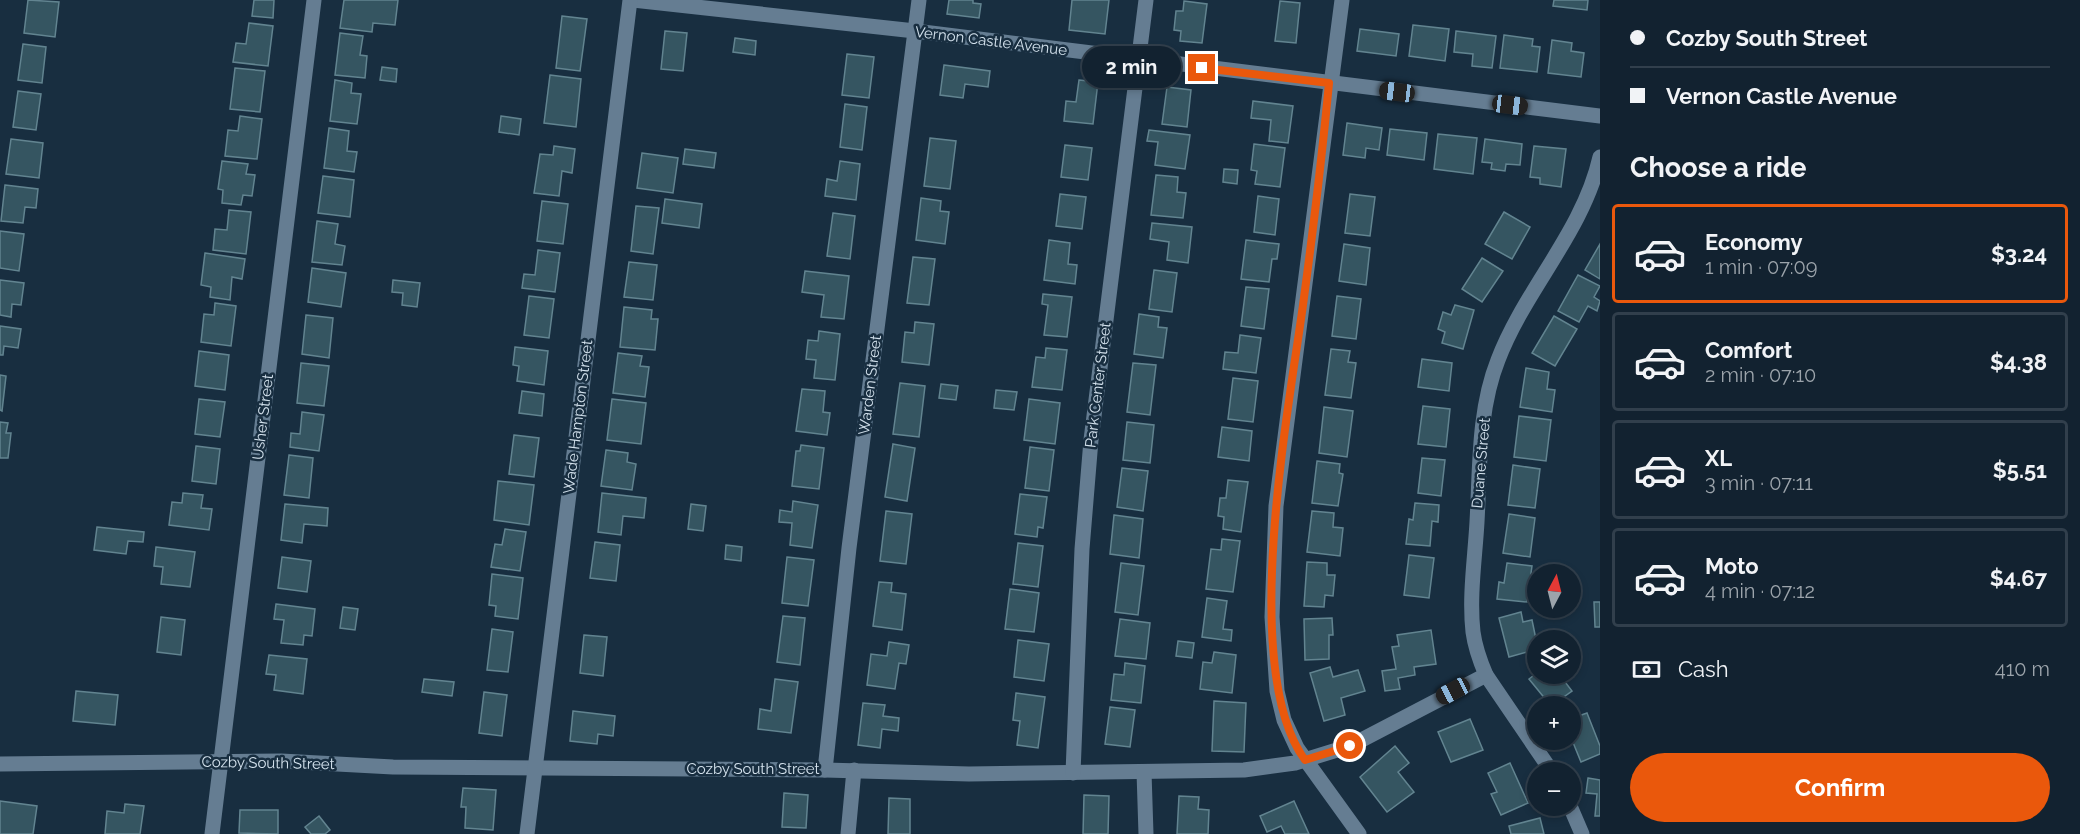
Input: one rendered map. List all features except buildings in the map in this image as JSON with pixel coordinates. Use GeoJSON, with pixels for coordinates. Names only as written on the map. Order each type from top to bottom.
{"type":"FeatureCollection","features":[{"type":"Feature","properties":{"kind":"street","name":"Usher Street"},"geometry":{"type":"LineString","coordinates":[[212,834],[315,0]]}},
{"type":"Feature","properties":{"kind":"street","name":"Vernon Castle Avenue"},"geometry":{"type":"LineString","coordinates":[[631,0],[915,31],[1600,116]]}},
{"type":"Feature","properties":{"kind":"street","name":"Wade Hampton Street"},"geometry":{"type":"LineString","coordinates":[[527,834],[631,0]]}},
{"type":"Feature","properties":{"kind":"street","name":"Warden Street"},"geometry":{"type":"LineString","coordinates":[[825,770],[849,548],[919,0]]}},
{"type":"Feature","properties":{"kind":"street","name":"Park Center Street"},"geometry":{"type":"LineString","coordinates":[[1072,773],[1082,549],[1091,440],[1146,0]]}},
{"type":"Feature","properties":{"kind":"street"},"geometry":{"type":"LineString","coordinates":[[1342,0],[1329,83],[1276,506],[1272,617],[1277,691],[1284,720],[1305,760],[1359,834]]}},
{"type":"Feature","properties":{"kind":"street","name":"Duane Street"},"geometry":{"type":"LineString","coordinates":[[1545,762],[1486,675],[1480,662],[1473,632],[1472,602],[1483,428],[1488,392],[1497,360],[1517,320],[1575,224],[1600,157]]}},
{"type":"Feature","properties":{"kind":"street","name":"Cozby South Street"},"geometry":{"type":"LineString","coordinates":[[0,765],[220,761],[535,768],[854,770],[969,774],[1244,770],[1305,760],[1350,746],[1486,675]]}},
{"type":"Feature","properties":{"kind":"street"},"geometry":{"type":"LineString","coordinates":[[848,834],[854,770]]}},
{"type":"Feature","properties":{"kind":"street"},"geometry":{"type":"LineString","coordinates":[[1144,772],[1146,834]]}},
{"type":"Feature","properties":{"kind":"street"},"geometry":{"type":"LineString","coordinates":[[1574,816],[1582,834]]}},
{"type":"Feature","properties":{"kind":"route"},"geometry":{"type":"LineString","coordinates":[[1202,68],[1329,83],[1322,161],[1276,506],[1272,617],[1277,691],[1284,720],[1297,748],[1305,760],[1350,746]]}}]}
